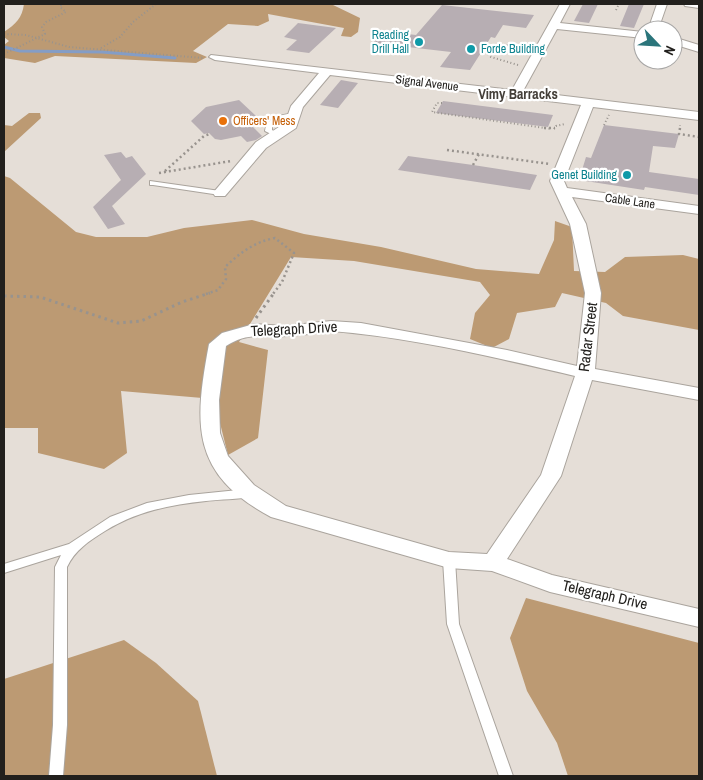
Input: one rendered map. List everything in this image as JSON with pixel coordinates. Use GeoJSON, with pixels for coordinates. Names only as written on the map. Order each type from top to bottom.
{"type":"FeatureCollection","features":[{"type":"Feature","properties":{"kind":"street"},"geometry":{"type":"LineString","coordinates":[[516,93],[565,4]]}},
{"type":"Feature","properties":{"kind":"street"},"geometry":{"type":"LineString","coordinates":[[656,20],[662,4]]}},
{"type":"Feature","properties":{"kind":"street"},"geometry":{"type":"LineString","coordinates":[[689,4],[699,5]]}},
{"type":"Feature","properties":{"kind":"street"},"geometry":{"type":"LineString","coordinates":[[553,25],[633,34]]}},
{"type":"Feature","properties":{"kind":"street"},"geometry":{"type":"LineString","coordinates":[[683,43],[699,49]]}},
{"type":"Feature","properties":{"kind":"street","name":"Signal Avenue"},"geometry":{"type":"LineString","coordinates":[[215,57],[699,116]]}},
{"type":"Feature","properties":{"kind":"street"},"geometry":{"type":"LineString","coordinates":[[220,193],[261,145],[290,126],[297,106],[327,71]]}},
{"type":"Feature","properties":{"kind":"street"},"geometry":{"type":"LineString","coordinates":[[561,191],[557,181],[589,102]]}},
{"type":"Feature","properties":{"kind":"street","name":"Cable Lane"},"geometry":{"type":"LineString","coordinates":[[561,191],[699,210]]}},
{"type":"Feature","properties":{"kind":"street","name":"Radar Street"},"geometry":{"type":"LineString","coordinates":[[493,563],[551,476],[585,373],[593,293],[578,224],[561,191]]}},
{"type":"Feature","properties":{"kind":"street","name":"Telegraph Drive"},"geometry":{"type":"LineString","coordinates":[[699,394],[361,328],[331,326],[285,331],[254,329],[228,337],[218,344],[210,411],[210,435],[220,459],[248,493],[264,506],[279,512],[449,560],[493,563],[550,583],[699,618]]}},
{"type":"Feature","properties":{"kind":"lane"},"geometry":{"type":"LineString","coordinates":[[153,183],[220,193]]}},
{"type":"Feature","properties":{"kind":"lane"},"geometry":{"type":"LineString","coordinates":[[4,568],[70,548],[115,517],[147,505],[248,493]]}},
{"type":"Feature","properties":{"kind":"lane"},"geometry":{"type":"LineString","coordinates":[[56,776],[60,725],[61,567],[70,548]]}},
{"type":"Feature","properties":{"kind":"lane"},"geometry":{"type":"LineString","coordinates":[[449,560],[453,624],[506,776]]}},
{"type":"Feature","properties":{"kind":"path"},"geometry":{"type":"LineString","coordinates":[[4,54],[15,47],[38,38],[46,32],[42,27],[44,23],[66,12],[60,7],[62,4]]}},
{"type":"Feature","properties":{"kind":"path"},"geometry":{"type":"LineString","coordinates":[[98,49],[108,46],[120,37],[133,22],[156,4]]}},
{"type":"Feature","properties":{"kind":"path"},"geometry":{"type":"LineString","coordinates":[[616,10],[619,4]]}},
{"type":"Feature","properties":{"kind":"path"},"geometry":{"type":"LineString","coordinates":[[4,34],[38,38],[69,47],[184,58],[215,57]]}},
{"type":"Feature","properties":{"kind":"path"},"geometry":{"type":"LineString","coordinates":[[108,46],[112,50]]}},
{"type":"Feature","properties":{"kind":"path"},"geometry":{"type":"LineString","coordinates":[[442,103],[437,103],[432,112],[554,129],[556,126],[572,123]]}},
{"type":"Feature","properties":{"kind":"path"},"geometry":{"type":"LineString","coordinates":[[604,125],[609,115]]}},
{"type":"Feature","properties":{"kind":"path"},"geometry":{"type":"LineString","coordinates":[[680,124],[679,134],[699,137]]}},
{"type":"Feature","properties":{"kind":"path"},"geometry":{"type":"LineString","coordinates":[[165,172],[204,136],[210,134]]}},
{"type":"Feature","properties":{"kind":"path"},"geometry":{"type":"LineString","coordinates":[[447,150],[556,164]]}},
{"type":"Feature","properties":{"kind":"path"},"geometry":{"type":"LineString","coordinates":[[472,165],[478,154]]}},
{"type":"Feature","properties":{"kind":"path"},"geometry":{"type":"LineString","coordinates":[[160,173],[198,165],[249,159]]}},
{"type":"Feature","properties":{"kind":"path"},"geometry":{"type":"LineString","coordinates":[[4,296],[40,297],[118,324],[141,321],[182,302],[218,290],[226,279],[225,267],[250,246],[262,240],[276,238],[294,254],[282,282],[257,314],[254,329]]}},
{"type":"Feature","properties":{"kind":"shaded area"},"geometry":{"type":"Polygon","coordinates":[[[24,4],[331,4],[360,18],[358,32],[351,37],[341,36],[344,28],[268,14],[269,21],[258,26],[228,24],[193,51],[207,57],[196,63],[55,56],[35,63],[4,58],[4,45],[9,41],[4,37],[4,32],[18,20],[24,4]]]}},
{"type":"Feature","properties":{"kind":"shaded area"},"geometry":{"type":"Polygon","coordinates":[[[29,113],[40,113],[41,118],[4,152],[4,125],[12,126],[29,113]]]}},
{"type":"Feature","properties":{"kind":"shaded area"},"geometry":{"type":"Polygon","coordinates":[[[4,176],[10,178],[76,232],[96,237],[147,237],[184,228],[252,220],[304,234],[381,247],[476,269],[539,274],[554,240],[555,221],[572,227],[574,271],[605,272],[625,257],[683,255],[699,259],[699,330],[623,316],[606,303],[562,293],[555,307],[517,313],[509,339],[492,348],[470,339],[475,313],[490,295],[480,282],[354,261],[291,257],[239,342],[268,350],[258,438],[228,455],[214,399],[121,391],[127,453],[104,469],[38,453],[38,428],[4,428],[4,176]]]}},
{"type":"Feature","properties":{"kind":"shaded area"},"geometry":{"type":"Polygon","coordinates":[[[526,598],[699,643],[699,776],[568,776],[557,743],[527,691],[510,638],[526,598]]]}},
{"type":"Feature","properties":{"kind":"shaded area"},"geometry":{"type":"Polygon","coordinates":[[[124,640],[156,663],[198,701],[217,776],[4,776],[4,679],[124,640]]]}},
{"type":"Feature","properties":{"kind":"building"},"geometry":{"type":"Polygon","coordinates":[[[583,4],[598,4],[589,23],[574,21],[583,4]]]}},
{"type":"Feature","properties":{"kind":"building"},"geometry":{"type":"Polygon","coordinates":[[[629,4],[644,4],[637,20],[633,20],[633,28],[620,26],[629,4]]]}},
{"type":"Feature","properties":{"kind":"building"},"geometry":{"type":"Polygon","coordinates":[[[442,5],[534,15],[526,28],[503,25],[495,38],[491,37],[470,70],[440,67],[451,52],[373,43],[383,31],[416,35],[442,5]]]}},
{"type":"Feature","properties":{"kind":"building"},"geometry":{"type":"Polygon","coordinates":[[[298,23],[336,28],[309,53],[286,50],[297,40],[284,37],[298,23]]]}},
{"type":"Feature","properties":{"kind":"building"},"geometry":{"type":"Polygon","coordinates":[[[341,80],[358,83],[338,108],[320,105],[341,80]]]}},
{"type":"Feature","properties":{"kind":"building","name":"Officers' Mess"},"geometry":{"type":"Polygon","coordinates":[[[239,100],[257,117],[246,120],[262,136],[256,140],[247,142],[241,136],[221,140],[215,139],[209,133],[204,134],[191,121],[206,107],[239,100]]]}},
{"type":"Feature","properties":{"kind":"building"},"geometry":{"type":"Polygon","coordinates":[[[443,101],[553,115],[548,127],[436,113],[443,101]]]}},
{"type":"Feature","properties":{"kind":"building"},"geometry":{"type":"Polygon","coordinates":[[[604,125],[679,134],[675,148],[653,146],[649,172],[699,179],[699,195],[645,187],[644,190],[579,180],[586,157],[591,158],[604,125]]]}},
{"type":"Feature","properties":{"kind":"building"},"geometry":{"type":"Polygon","coordinates":[[[121,152],[126,158],[132,156],[146,174],[112,206],[125,224],[108,229],[93,207],[121,180],[104,155],[121,152]]]}},
{"type":"Feature","properties":{"kind":"building"},"geometry":{"type":"Polygon","coordinates":[[[408,156],[537,175],[530,190],[398,170],[408,156]]]}},
{"type":"Feature","properties":{"kind":"waterway"},"geometry":{"type":"LineString","coordinates":[[4,47],[20,51],[102,52],[175,58]]}},
{"type":"Feature","properties":{"kind":"place","name":"Reading Drill Hall"},"geometry":{"type":"Point","coordinates":[419,42]}},
{"type":"Feature","properties":{"kind":"place","name":"Forde Building"},"geometry":{"type":"Point","coordinates":[471,49]}},
{"type":"Feature","properties":{"kind":"place","name":"Officers' Mess"},"geometry":{"type":"Point","coordinates":[223,121]}},
{"type":"Feature","properties":{"kind":"place","name":"Genet Building"},"geometry":{"type":"Point","coordinates":[627,175]}},
{"type":"Feature","properties":{"kind":"district","name":"Vimy Barracks"},"geometry":{"type":"Point","coordinates":[518,94]}}]}
